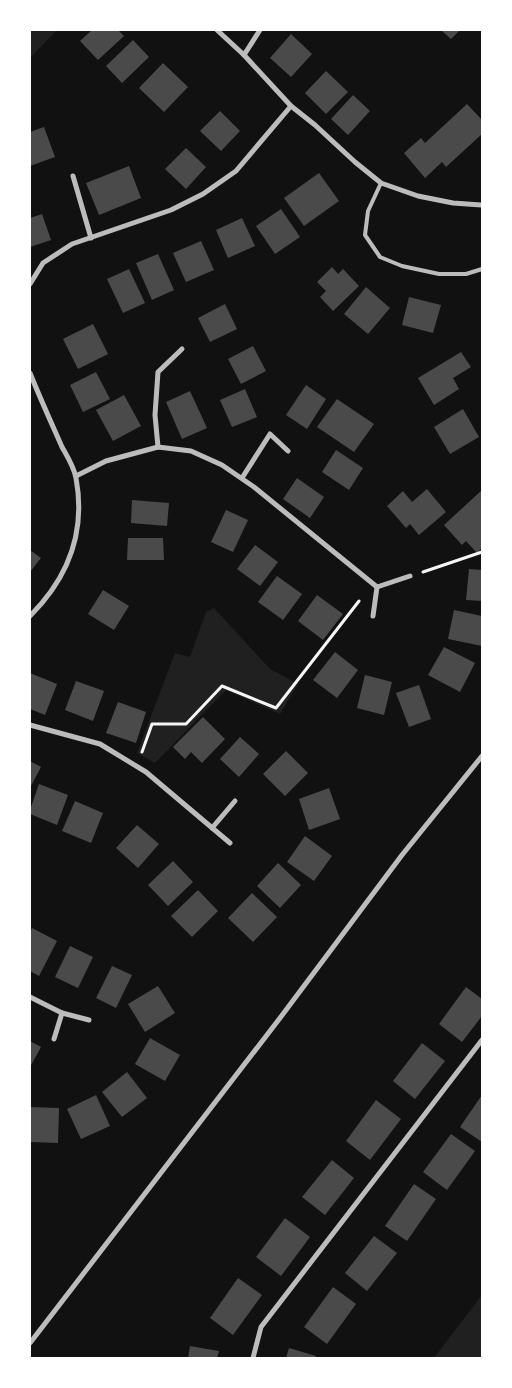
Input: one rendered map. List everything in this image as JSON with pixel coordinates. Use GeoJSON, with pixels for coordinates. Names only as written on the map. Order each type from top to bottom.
{"type":"FeatureCollection","features":[{"type":"Feature","properties":{"kind":"street"},"geometry":{"type":"LineString","coordinates":[[217,30],[244,55],[291,106],[316,125],[355,162],[381,182],[418,196],[453,203],[482,206]]}},
{"type":"Feature","properties":{"kind":"street"},"geometry":{"type":"LineString","coordinates":[[244,55],[260,30]]}},
{"type":"Feature","properties":{"kind":"street"},"geometry":{"type":"LineString","coordinates":[[30,284],[43,263],[72,244],[171,210],[204,194],[236,171],[291,106]]}},
{"type":"Feature","properties":{"kind":"street"},"geometry":{"type":"LineString","coordinates":[[73,176],[91,238]]}},
{"type":"Feature","properties":{"kind":"street"},"geometry":{"type":"LineString","coordinates":[[158,447],[155,415],[158,372],[182,349]]}},
{"type":"Feature","properties":{"kind":"street"},"geometry":{"type":"LineString","coordinates":[[30,373],[76,476],[79,516],[73,549],[62,576],[40,606],[30,616]]}},
{"type":"Feature","properties":{"kind":"street"},"geometry":{"type":"LineString","coordinates":[[242,478],[270,434],[288,451]]}},
{"type":"Feature","properties":{"kind":"street"},"geometry":{"type":"LineString","coordinates":[[76,476],[106,460],[158,447],[191,451],[222,465],[242,478],[377,587]]}},
{"type":"Feature","properties":{"kind":"street"},"geometry":{"type":"LineString","coordinates":[[377,587],[410,576]]}},
{"type":"Feature","properties":{"kind":"street"},"geometry":{"type":"LineString","coordinates":[[373,616],[377,587]]}},
{"type":"Feature","properties":{"kind":"street"},"geometry":{"type":"LineString","coordinates":[[30,725],[100,744],[146,772],[230,843]]}},
{"type":"Feature","properties":{"kind":"street"},"geometry":{"type":"LineString","coordinates":[[30,1343],[402,856],[482,756]]}},
{"type":"Feature","properties":{"kind":"street"},"geometry":{"type":"LineString","coordinates":[[212,828],[235,801]]}},
{"type":"Feature","properties":{"kind":"street"},"geometry":{"type":"LineString","coordinates":[[30,997],[62,1013],[90,1020]]}},
{"type":"Feature","properties":{"kind":"street"},"geometry":{"type":"LineString","coordinates":[[54,1038],[62,1013]]}},
{"type":"Feature","properties":{"kind":"street"},"geometry":{"type":"LineString","coordinates":[[253,1358],[261,1328],[482,1040]]}},
{"type":"Feature","properties":{"kind":"lane"},"geometry":{"type":"LineString","coordinates":[[381,182],[368,211],[365,235],[380,256],[402,266],[439,274],[466,274],[482,269]]}},
{"type":"Feature","properties":{"kind":"path"},"geometry":{"type":"LineString","coordinates":[[410,576],[482,552]]}},
{"type":"Feature","properties":{"kind":"path"},"geometry":{"type":"LineString","coordinates":[[136,766],[152,724],[186,724],[222,686],[276,708],[362,596],[377,587]]}},
{"type":"Feature","properties":{"kind":"shaded area"},"geometry":{"type":"Polygon","coordinates":[[[30,30],[57,30],[30,58],[30,30]]]}},
{"type":"Feature","properties":{"kind":"shaded area"},"geometry":{"type":"Polygon","coordinates":[[[214,608],[270,669],[298,684],[280,714],[226,690],[155,763],[137,753],[175,653],[190,657],[206,612],[214,608]]]}},
{"type":"Feature","properties":{"kind":"shaded area"},"geometry":{"type":"Polygon","coordinates":[[[482,1295],[482,1358],[434,1358],[482,1295]]]}},
{"type":"Feature","properties":{"kind":"building"},"geometry":{"type":"Polygon","coordinates":[[[92,30],[118,30],[124,36],[98,60],[80,41],[92,30]]]}},
{"type":"Feature","properties":{"kind":"building"},"geometry":{"type":"Polygon","coordinates":[[[441,30],[460,30],[451,39],[441,30]]]}},
{"type":"Feature","properties":{"kind":"building"},"geometry":{"type":"Polygon","coordinates":[[[291,34],[312,54],[291,77],[270,58],[291,34]]]}},
{"type":"Feature","properties":{"kind":"building"},"geometry":{"type":"Polygon","coordinates":[[[133,40],[149,57],[122,83],[106,66],[133,40]]]}},
{"type":"Feature","properties":{"kind":"building"},"geometry":{"type":"Polygon","coordinates":[[[163,63],[188,87],[164,112],[139,88],[163,63]]]}},
{"type":"Feature","properties":{"kind":"building"},"geometry":{"type":"Polygon","coordinates":[[[326,71],[348,92],[326,114],[305,93],[326,71]]]}},
{"type":"Feature","properties":{"kind":"building"},"geometry":{"type":"Polygon","coordinates":[[[353,95],[370,111],[348,135],[331,119],[353,95]]]}},
{"type":"Feature","properties":{"kind":"building"},"geometry":{"type":"Polygon","coordinates":[[[467,104],[482,120],[482,134],[446,167],[442,162],[425,178],[404,153],[421,138],[425,143],[467,104]]]}},
{"type":"Feature","properties":{"kind":"building"},"geometry":{"type":"Polygon","coordinates":[[[220,111],[240,131],[221,151],[200,131],[220,111]]]}},
{"type":"Feature","properties":{"kind":"building"},"geometry":{"type":"Polygon","coordinates":[[[44,127],[55,157],[30,166],[30,132],[44,127]]]}},
{"type":"Feature","properties":{"kind":"building"},"geometry":{"type":"Polygon","coordinates":[[[186,148],[206,167],[186,189],[165,169],[186,148]]]}},
{"type":"Feature","properties":{"kind":"building"},"geometry":{"type":"Polygon","coordinates":[[[129,166],[141,198],[99,215],[86,183],[129,166]]]}},
{"type":"Feature","properties":{"kind":"building"},"geometry":{"type":"Polygon","coordinates":[[[319,173],[339,201],[304,226],[284,198],[319,173]]]}},
{"type":"Feature","properties":{"kind":"building"},"geometry":{"type":"Polygon","coordinates":[[[281,209],[300,237],[275,254],[256,226],[281,209]]]}},
{"type":"Feature","properties":{"kind":"building"},"geometry":{"type":"Polygon","coordinates":[[[42,214],[51,240],[30,247],[30,218],[42,214]]]}},
{"type":"Feature","properties":{"kind":"building"},"geometry":{"type":"Polygon","coordinates":[[[242,218],[255,246],[228,258],[216,230],[242,218]]]}},
{"type":"Feature","properties":{"kind":"building"},"geometry":{"type":"Polygon","coordinates":[[[201,241],[214,270],[186,282],[173,253],[201,241]]]}},
{"type":"Feature","properties":{"kind":"building"},"geometry":{"type":"Polygon","coordinates":[[[158,254],[174,290],[152,300],[136,263],[158,254]]]}},
{"type":"Feature","properties":{"kind":"building"},"geometry":{"type":"Polygon","coordinates":[[[332,267],[338,274],[343,269],[359,286],[333,311],[320,297],[326,291],[317,282],[332,267]]]}},
{"type":"Feature","properties":{"kind":"building"},"geometry":{"type":"Polygon","coordinates":[[[129,269],[145,303],[123,313],[107,279],[129,269]]]}},
{"type":"Feature","properties":{"kind":"building"},"geometry":{"type":"Polygon","coordinates":[[[366,287],[390,308],[368,334],[344,314],[366,287]]]}},
{"type":"Feature","properties":{"kind":"building"},"geometry":{"type":"Polygon","coordinates":[[[409,297],[441,305],[433,333],[402,325],[409,297]]]}},
{"type":"Feature","properties":{"kind":"building"},"geometry":{"type":"Polygon","coordinates":[[[225,304],[237,329],[210,342],[198,318],[225,304]]]}},
{"type":"Feature","properties":{"kind":"building"},"geometry":{"type":"Polygon","coordinates":[[[93,324],[108,354],[78,369],[63,339],[93,324]]]}},
{"type":"Feature","properties":{"kind":"building"},"geometry":{"type":"Polygon","coordinates":[[[253,346],[266,371],[241,384],[228,359],[253,346]]]}},
{"type":"Feature","properties":{"kind":"building"},"geometry":{"type":"Polygon","coordinates":[[[461,352],[471,367],[453,378],[459,389],[434,405],[418,378],[461,352]]]}},
{"type":"Feature","properties":{"kind":"building"},"geometry":{"type":"Polygon","coordinates":[[[96,372],[110,399],[83,412],[70,385],[96,372]]]}},
{"type":"Feature","properties":{"kind":"building"},"geometry":{"type":"Polygon","coordinates":[[[306,385],[326,399],[307,429],[286,415],[306,385]]]}},
{"type":"Feature","properties":{"kind":"building"},"geometry":{"type":"Polygon","coordinates":[[[245,389],[257,417],[232,427],[220,400],[245,389]]]}},
{"type":"Feature","properties":{"kind":"building"},"geometry":{"type":"Polygon","coordinates":[[[190,391],[207,428],[182,439],[166,402],[190,391]]]}},
{"type":"Feature","properties":{"kind":"building"},"geometry":{"type":"Polygon","coordinates":[[[124,395],[141,426],[113,441],[96,410],[124,395]]]}},
{"type":"Feature","properties":{"kind":"building"},"geometry":{"type":"Polygon","coordinates":[[[337,399],[374,424],[354,452],[317,427],[337,399]]]}},
{"type":"Feature","properties":{"kind":"building"},"geometry":{"type":"Polygon","coordinates":[[[463,409],[479,437],[450,454],[434,427],[463,409]]]}},
{"type":"Feature","properties":{"kind":"building"},"geometry":{"type":"Polygon","coordinates":[[[336,450],[363,468],[349,490],[322,472],[336,450]]]}},
{"type":"Feature","properties":{"kind":"building"},"geometry":{"type":"Polygon","coordinates":[[[297,478],[324,497],[310,518],[283,499],[297,478]]]}},
{"type":"Feature","properties":{"kind":"building"},"geometry":{"type":"Polygon","coordinates":[[[427,489],[446,512],[419,535],[410,524],[406,528],[387,506],[403,491],[412,502],[427,489]]]}},
{"type":"Feature","properties":{"kind":"building"},"geometry":{"type":"Polygon","coordinates":[[[482,490],[482,548],[477,553],[466,541],[462,545],[444,525],[482,490]]]}},
{"type":"Feature","properties":{"kind":"building"},"geometry":{"type":"Polygon","coordinates":[[[132,500],[169,503],[167,526],[131,523],[132,500]]]}},
{"type":"Feature","properties":{"kind":"building"},"geometry":{"type":"Polygon","coordinates":[[[226,510],[248,520],[233,552],[211,542],[226,510]]]}},
{"type":"Feature","properties":{"kind":"building"},"geometry":{"type":"Polygon","coordinates":[[[128,538],[163,538],[164,560],[127,560],[128,538]]]}},
{"type":"Feature","properties":{"kind":"building"},"geometry":{"type":"Polygon","coordinates":[[[255,545],[278,562],[260,586],[237,569],[255,545]]]}},
{"type":"Feature","properties":{"kind":"building"},"geometry":{"type":"Polygon","coordinates":[[[30,550],[41,558],[30,572],[30,550]]]}},
{"type":"Feature","properties":{"kind":"building"},"geometry":{"type":"Polygon","coordinates":[[[469,569],[482,570],[482,601],[466,600],[469,569]]]}},
{"type":"Feature","properties":{"kind":"building"},"geometry":{"type":"Polygon","coordinates":[[[277,576],[302,594],[283,620],[258,602],[277,576]]]}},
{"type":"Feature","properties":{"kind":"building"},"geometry":{"type":"Polygon","coordinates":[[[103,590],[129,606],[114,630],[88,614],[103,590]]]}},
{"type":"Feature","properties":{"kind":"building"},"geometry":{"type":"Polygon","coordinates":[[[317,595],[343,614],[323,640],[298,621],[317,595]]]}},
{"type":"Feature","properties":{"kind":"building"},"geometry":{"type":"Polygon","coordinates":[[[454,610],[482,616],[482,646],[448,639],[454,610]]]}},
{"type":"Feature","properties":{"kind":"building"},"geometry":{"type":"Polygon","coordinates":[[[444,647],[475,663],[460,692],[428,675],[444,647]]]}},
{"type":"Feature","properties":{"kind":"building"},"geometry":{"type":"Polygon","coordinates":[[[335,652],[358,670],[337,698],[313,680],[335,652]]]}},
{"type":"Feature","properties":{"kind":"building"},"geometry":{"type":"Polygon","coordinates":[[[30,673],[57,684],[45,715],[30,709],[30,673]]]}},
{"type":"Feature","properties":{"kind":"building"},"geometry":{"type":"Polygon","coordinates":[[[365,675],[392,682],[384,715],[357,708],[365,675]]]}},
{"type":"Feature","properties":{"kind":"building"},"geometry":{"type":"Polygon","coordinates":[[[76,681],[104,691],[93,721],[65,710],[76,681]]]}},
{"type":"Feature","properties":{"kind":"building"},"geometry":{"type":"Polygon","coordinates":[[[419,685],[431,719],[409,727],[396,693],[419,685]]]}},
{"type":"Feature","properties":{"kind":"building"},"geometry":{"type":"Polygon","coordinates":[[[118,702],[146,712],[136,743],[106,733],[118,702]]]}},
{"type":"Feature","properties":{"kind":"building"},"geometry":{"type":"Polygon","coordinates":[[[203,717],[225,739],[202,763],[191,752],[185,759],[173,747],[203,717]]]}},
{"type":"Feature","properties":{"kind":"building"},"geometry":{"type":"Polygon","coordinates":[[[240,737],[259,754],[239,777],[220,759],[240,737]]]}},
{"type":"Feature","properties":{"kind":"building"},"geometry":{"type":"Polygon","coordinates":[[[286,751],[308,773],[285,796],[263,774],[286,751]]]}},
{"type":"Feature","properties":{"kind":"building"},"geometry":{"type":"Polygon","coordinates":[[[30,761],[41,767],[30,788],[30,761]]]}},
{"type":"Feature","properties":{"kind":"building"},"geometry":{"type":"Polygon","coordinates":[[[39,784],[68,795],[57,825],[30,814],[39,784]]]}},
{"type":"Feature","properties":{"kind":"building"},"geometry":{"type":"Polygon","coordinates":[[[329,788],[340,819],[309,830],[299,799],[329,788]]]}},
{"type":"Feature","properties":{"kind":"building"},"geometry":{"type":"Polygon","coordinates":[[[75,801],[103,813],[91,843],[62,831],[75,801]]]}},
{"type":"Feature","properties":{"kind":"building"},"geometry":{"type":"Polygon","coordinates":[[[137,825],[159,844],[138,868],[116,848],[137,825]]]}},
{"type":"Feature","properties":{"kind":"building"},"geometry":{"type":"Polygon","coordinates":[[[305,836],[332,856],[314,881],[287,862],[305,836]]]}},
{"type":"Feature","properties":{"kind":"building"},"geometry":{"type":"Polygon","coordinates":[[[173,861],[193,882],[168,906],[148,885],[173,861]]]}},
{"type":"Feature","properties":{"kind":"building"},"geometry":{"type":"Polygon","coordinates":[[[278,863],[301,885],[280,908],[257,886],[278,863]]]}},
{"type":"Feature","properties":{"kind":"building"},"geometry":{"type":"Polygon","coordinates":[[[198,890],[218,911],[192,937],[171,916],[198,890]]]}},
{"type":"Feature","properties":{"kind":"building"},"geometry":{"type":"Polygon","coordinates":[[[252,893],[277,917],[253,942],[228,918],[252,893]]]}},
{"type":"Feature","properties":{"kind":"building"},"geometry":{"type":"Polygon","coordinates":[[[32,928],[57,941],[39,976],[30,971],[30,933],[32,928]]]}},
{"type":"Feature","properties":{"kind":"building"},"geometry":{"type":"Polygon","coordinates":[[[70,946],[93,957],[78,988],[55,977],[70,946]]]}},
{"type":"Feature","properties":{"kind":"building"},"geometry":{"type":"Polygon","coordinates":[[[112,966],[132,975],[116,1008],[96,998],[112,966]]]}},
{"type":"Feature","properties":{"kind":"building"},"geometry":{"type":"Polygon","coordinates":[[[158,986],[175,1013],[145,1032],[128,1004],[158,986]]]}},
{"type":"Feature","properties":{"kind":"building"},"geometry":{"type":"Polygon","coordinates":[[[466,987],[482,999],[482,1016],[462,1042],[439,1024],[466,987]]]}},
{"type":"Feature","properties":{"kind":"building"},"geometry":{"type":"Polygon","coordinates":[[[150,1038],[180,1055],[165,1081],[135,1064],[150,1038]]]}},
{"type":"Feature","properties":{"kind":"building"},"geometry":{"type":"Polygon","coordinates":[[[30,1041],[41,1047],[30,1067],[30,1041]]]}},
{"type":"Feature","properties":{"kind":"building"},"geometry":{"type":"Polygon","coordinates":[[[422,1043],[445,1061],[415,1099],[393,1081],[422,1043]]]}},
{"type":"Feature","properties":{"kind":"building"},"geometry":{"type":"Polygon","coordinates":[[[127,1072],[147,1098],[122,1117],[102,1092],[127,1072]]]}},
{"type":"Feature","properties":{"kind":"building"},"geometry":{"type":"Polygon","coordinates":[[[96,1095],[110,1126],[81,1139],[67,1109],[96,1095]]]}},
{"type":"Feature","properties":{"kind":"building"},"geometry":{"type":"Polygon","coordinates":[[[482,1095],[482,1142],[460,1127],[482,1095]]]}},
{"type":"Feature","properties":{"kind":"building"},"geometry":{"type":"Polygon","coordinates":[[[376,1100],[401,1119],[370,1160],[346,1141],[376,1100]]]}},
{"type":"Feature","properties":{"kind":"building"},"geometry":{"type":"Polygon","coordinates":[[[30,1107],[59,1108],[58,1143],[30,1142],[30,1107]]]}},
{"type":"Feature","properties":{"kind":"building"},"geometry":{"type":"Polygon","coordinates":[[[451,1134],[475,1151],[447,1190],[423,1172],[451,1134]]]}},
{"type":"Feature","properties":{"kind":"building"},"geometry":{"type":"Polygon","coordinates":[[[332,1160],[354,1178],[325,1215],[302,1197],[332,1160]]]}},
{"type":"Feature","properties":{"kind":"building"},"geometry":{"type":"Polygon","coordinates":[[[414,1184],[436,1199],[407,1241],[385,1226],[414,1184]]]}},
{"type":"Feature","properties":{"kind":"building"},"geometry":{"type":"Polygon","coordinates":[[[285,1218],[310,1237],[281,1276],[256,1257],[285,1218]]]}},
{"type":"Feature","properties":{"kind":"building"},"geometry":{"type":"Polygon","coordinates":[[[374,1236],[397,1253],[367,1291],[345,1273],[374,1236]]]}},
{"type":"Feature","properties":{"kind":"building"},"geometry":{"type":"Polygon","coordinates":[[[238,1278],[262,1295],[233,1335],[210,1318],[238,1278]]]}},
{"type":"Feature","properties":{"kind":"building"},"geometry":{"type":"Polygon","coordinates":[[[333,1287],[356,1304],[327,1344],[304,1327],[333,1287]]]}},
{"type":"Feature","properties":{"kind":"building"},"geometry":{"type":"Polygon","coordinates":[[[190,1346],[219,1351],[217,1358],[188,1358],[190,1346]]]}},
{"type":"Feature","properties":{"kind":"building"},"geometry":{"type":"Polygon","coordinates":[[[289,1348],[316,1356],[315,1358],[286,1358],[289,1348]]]}}]}
